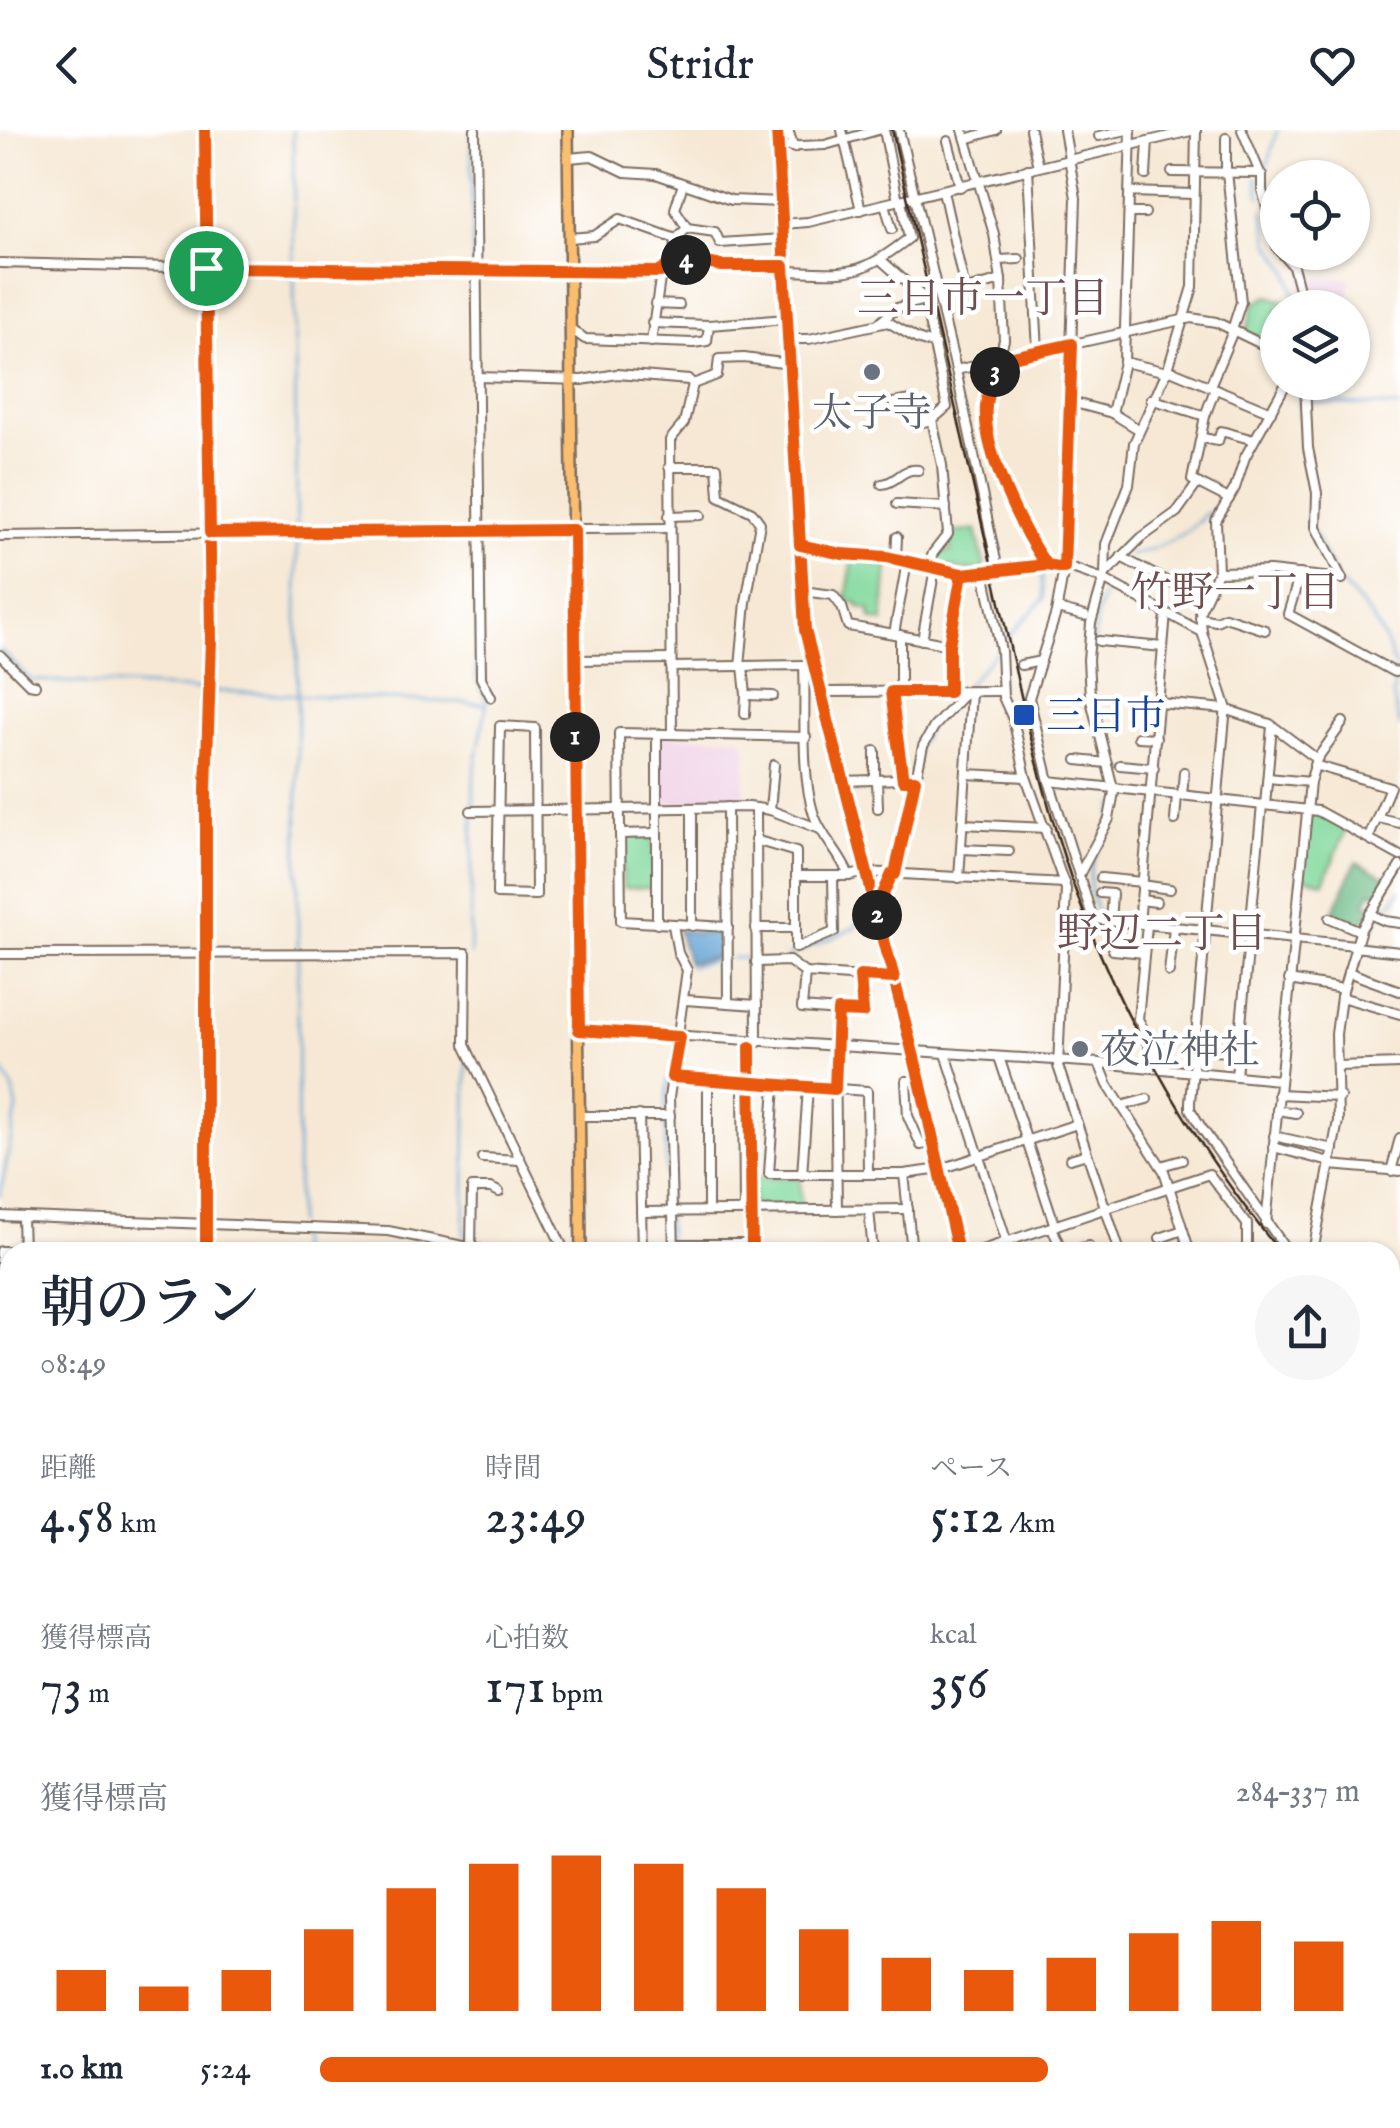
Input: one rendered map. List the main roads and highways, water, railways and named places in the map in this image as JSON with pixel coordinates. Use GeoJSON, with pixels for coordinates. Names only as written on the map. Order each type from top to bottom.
{"type":"FeatureCollection","features":[{"type":"Feature","properties":{"kind":"main road"},"geometry":{"type":"LineString","coordinates":[[568,130],[580,1242]]}},
{"type":"Feature","properties":{"kind":"water"},"geometry":{"type":"Polygon","coordinates":[[[678,930],[724,935],[724,955],[688,963],[678,930]]]}},
{"type":"Feature","properties":{"kind":"waterway"},"geometry":{"type":"LineString","coordinates":[[293,130],[294,265]]}},
{"type":"Feature","properties":{"kind":"waterway"},"geometry":{"type":"LineString","coordinates":[[471,130],[473,268]]}},
{"type":"Feature","properties":{"kind":"waterway"},"geometry":{"type":"LineString","coordinates":[[1268,160],[1277,130]]}},
{"type":"Feature","properties":{"kind":"waterway"},"geometry":{"type":"LineString","coordinates":[[1257,177],[1260,198]]}},
{"type":"Feature","properties":{"kind":"waterway"},"geometry":{"type":"LineString","coordinates":[[1288,270],[1294,290]]}},
{"type":"Feature","properties":{"kind":"waterway"},"geometry":{"type":"LineString","coordinates":[[294,275],[297,528]]}},
{"type":"Feature","properties":{"kind":"waterway"},"geometry":{"type":"LineString","coordinates":[[473,276],[473,328]]}},
{"type":"Feature","properties":{"kind":"waterway"},"geometry":{"type":"LineString","coordinates":[[1300,400],[1307,460]]}},
{"type":"Feature","properties":{"kind":"waterway"},"geometry":{"type":"LineString","coordinates":[[1310,402],[1400,407]]}},
{"type":"Feature","properties":{"kind":"waterway"},"geometry":{"type":"LineString","coordinates":[[1311,525],[1312,495]]}},
{"type":"Feature","properties":{"kind":"waterway"},"geometry":{"type":"LineString","coordinates":[[1128,556],[1171,541],[1206,513],[1215,514]]}},
{"type":"Feature","properties":{"kind":"waterway"},"geometry":{"type":"LineString","coordinates":[[1312,530],[1336,576]]}},
{"type":"Feature","properties":{"kind":"waterway"},"geometry":{"type":"LineString","coordinates":[[297,536],[298,948]]}},
{"type":"Feature","properties":{"kind":"waterway"},"geometry":{"type":"LineString","coordinates":[[470,955],[474,774],[487,702],[477,680],[476,566]]}},
{"type":"Feature","properties":{"kind":"waterway"},"geometry":{"type":"LineString","coordinates":[[1003,642],[1044,599],[1041,570]]}},
{"type":"Feature","properties":{"kind":"waterway"},"geometry":{"type":"LineString","coordinates":[[1340,583],[1374,621],[1395,668]]}},
{"type":"Feature","properties":{"kind":"waterway"},"geometry":{"type":"LineString","coordinates":[[1092,663],[1096,619],[1106,586]]}},
{"type":"Feature","properties":{"kind":"waterway"},"geometry":{"type":"LineString","coordinates":[[964,688],[999,649]]}},
{"type":"Feature","properties":{"kind":"waterway"},"geometry":{"type":"LineString","coordinates":[[0,650],[31,680],[206,690]]}},
{"type":"Feature","properties":{"kind":"waterway"},"geometry":{"type":"LineString","coordinates":[[1395,676],[1393,696],[1400,726]]}},
{"type":"Feature","properties":{"kind":"waterway"},"geometry":{"type":"LineString","coordinates":[[214,691],[486,704]]}},
{"type":"Feature","properties":{"kind":"waterway"},"geometry":{"type":"LineString","coordinates":[[941,714],[959,694]]}},
{"type":"Feature","properties":{"kind":"waterway"},"geometry":{"type":"LineString","coordinates":[[1095,699],[1101,726]]}},
{"type":"Feature","properties":{"kind":"waterway"},"geometry":{"type":"LineString","coordinates":[[921,742],[929,727]]}},
{"type":"Feature","properties":{"kind":"waterway"},"geometry":{"type":"LineString","coordinates":[[891,869],[918,750]]}},
{"type":"Feature","properties":{"kind":"waterway"},"geometry":{"type":"LineString","coordinates":[[1112,820],[1115,804]]}},
{"type":"Feature","properties":{"kind":"waterway"},"geometry":{"type":"LineString","coordinates":[[1099,916],[1091,891],[1091,871],[1109,827]]}},
{"type":"Feature","properties":{"kind":"waterway"},"geometry":{"type":"LineString","coordinates":[[1383,915],[1400,891]]}},
{"type":"Feature","properties":{"kind":"waterway"},"geometry":{"type":"LineString","coordinates":[[787,957],[854,928],[872,906]]}},
{"type":"Feature","properties":{"kind":"waterway"},"geometry":{"type":"LineString","coordinates":[[1363,932],[1379,920]]}},
{"type":"Feature","properties":{"kind":"waterway"},"geometry":{"type":"LineString","coordinates":[[297,1223],[298,956]]}},
{"type":"Feature","properties":{"kind":"waterway"},"geometry":{"type":"LineString","coordinates":[[690,966],[724,958]]}},
{"type":"Feature","properties":{"kind":"waterway"},"geometry":{"type":"LineString","coordinates":[[731,958],[747,958]]}},
{"type":"Feature","properties":{"kind":"waterway"},"geometry":{"type":"LineString","coordinates":[[464,1242],[467,1058]]}},
{"type":"Feature","properties":{"kind":"waterway"},"geometry":{"type":"LineString","coordinates":[[0,1066],[13,1089],[17,1108],[0,1195]]}},
{"type":"Feature","properties":{"kind":"waterway"},"geometry":{"type":"LineString","coordinates":[[665,1111],[668,1079]]}},
{"type":"Feature","properties":{"kind":"waterway"},"geometry":{"type":"LineString","coordinates":[[665,1119],[668,1242]]}},
{"type":"Feature","properties":{"kind":"waterway"},"geometry":{"type":"LineString","coordinates":[[297,1231],[297,1242]]}},
{"type":"Feature","properties":{"kind":"railway"},"geometry":{"type":"LineString","coordinates":[[892,130],[1022,700],[1064,857],[1104,963],[1154,1065],[1213,1161],[1272,1242]]}},
{"type":"Feature","properties":{"kind":"place","name":"太子寺"},"geometry":{"type":"Point","coordinates":[872,372]}},
{"type":"Feature","properties":{"kind":"place","name":"三日市"},"geometry":{"type":"Point","coordinates":[1024,715]}},
{"type":"Feature","properties":{"kind":"place","name":"夜泣神社"},"geometry":{"type":"Point","coordinates":[1080,1049]}},
{"type":"Feature","properties":{"kind":"district","name":"三日市一丁目"},"geometry":{"type":"Point","coordinates":[983,297]}},
{"type":"Feature","properties":{"kind":"district","name":"竹野一丁目"},"geometry":{"type":"Point","coordinates":[1235,591]}},
{"type":"Feature","properties":{"kind":"district","name":"野辺二丁目"},"geometry":{"type":"Point","coordinates":[1162,932]}}]}
